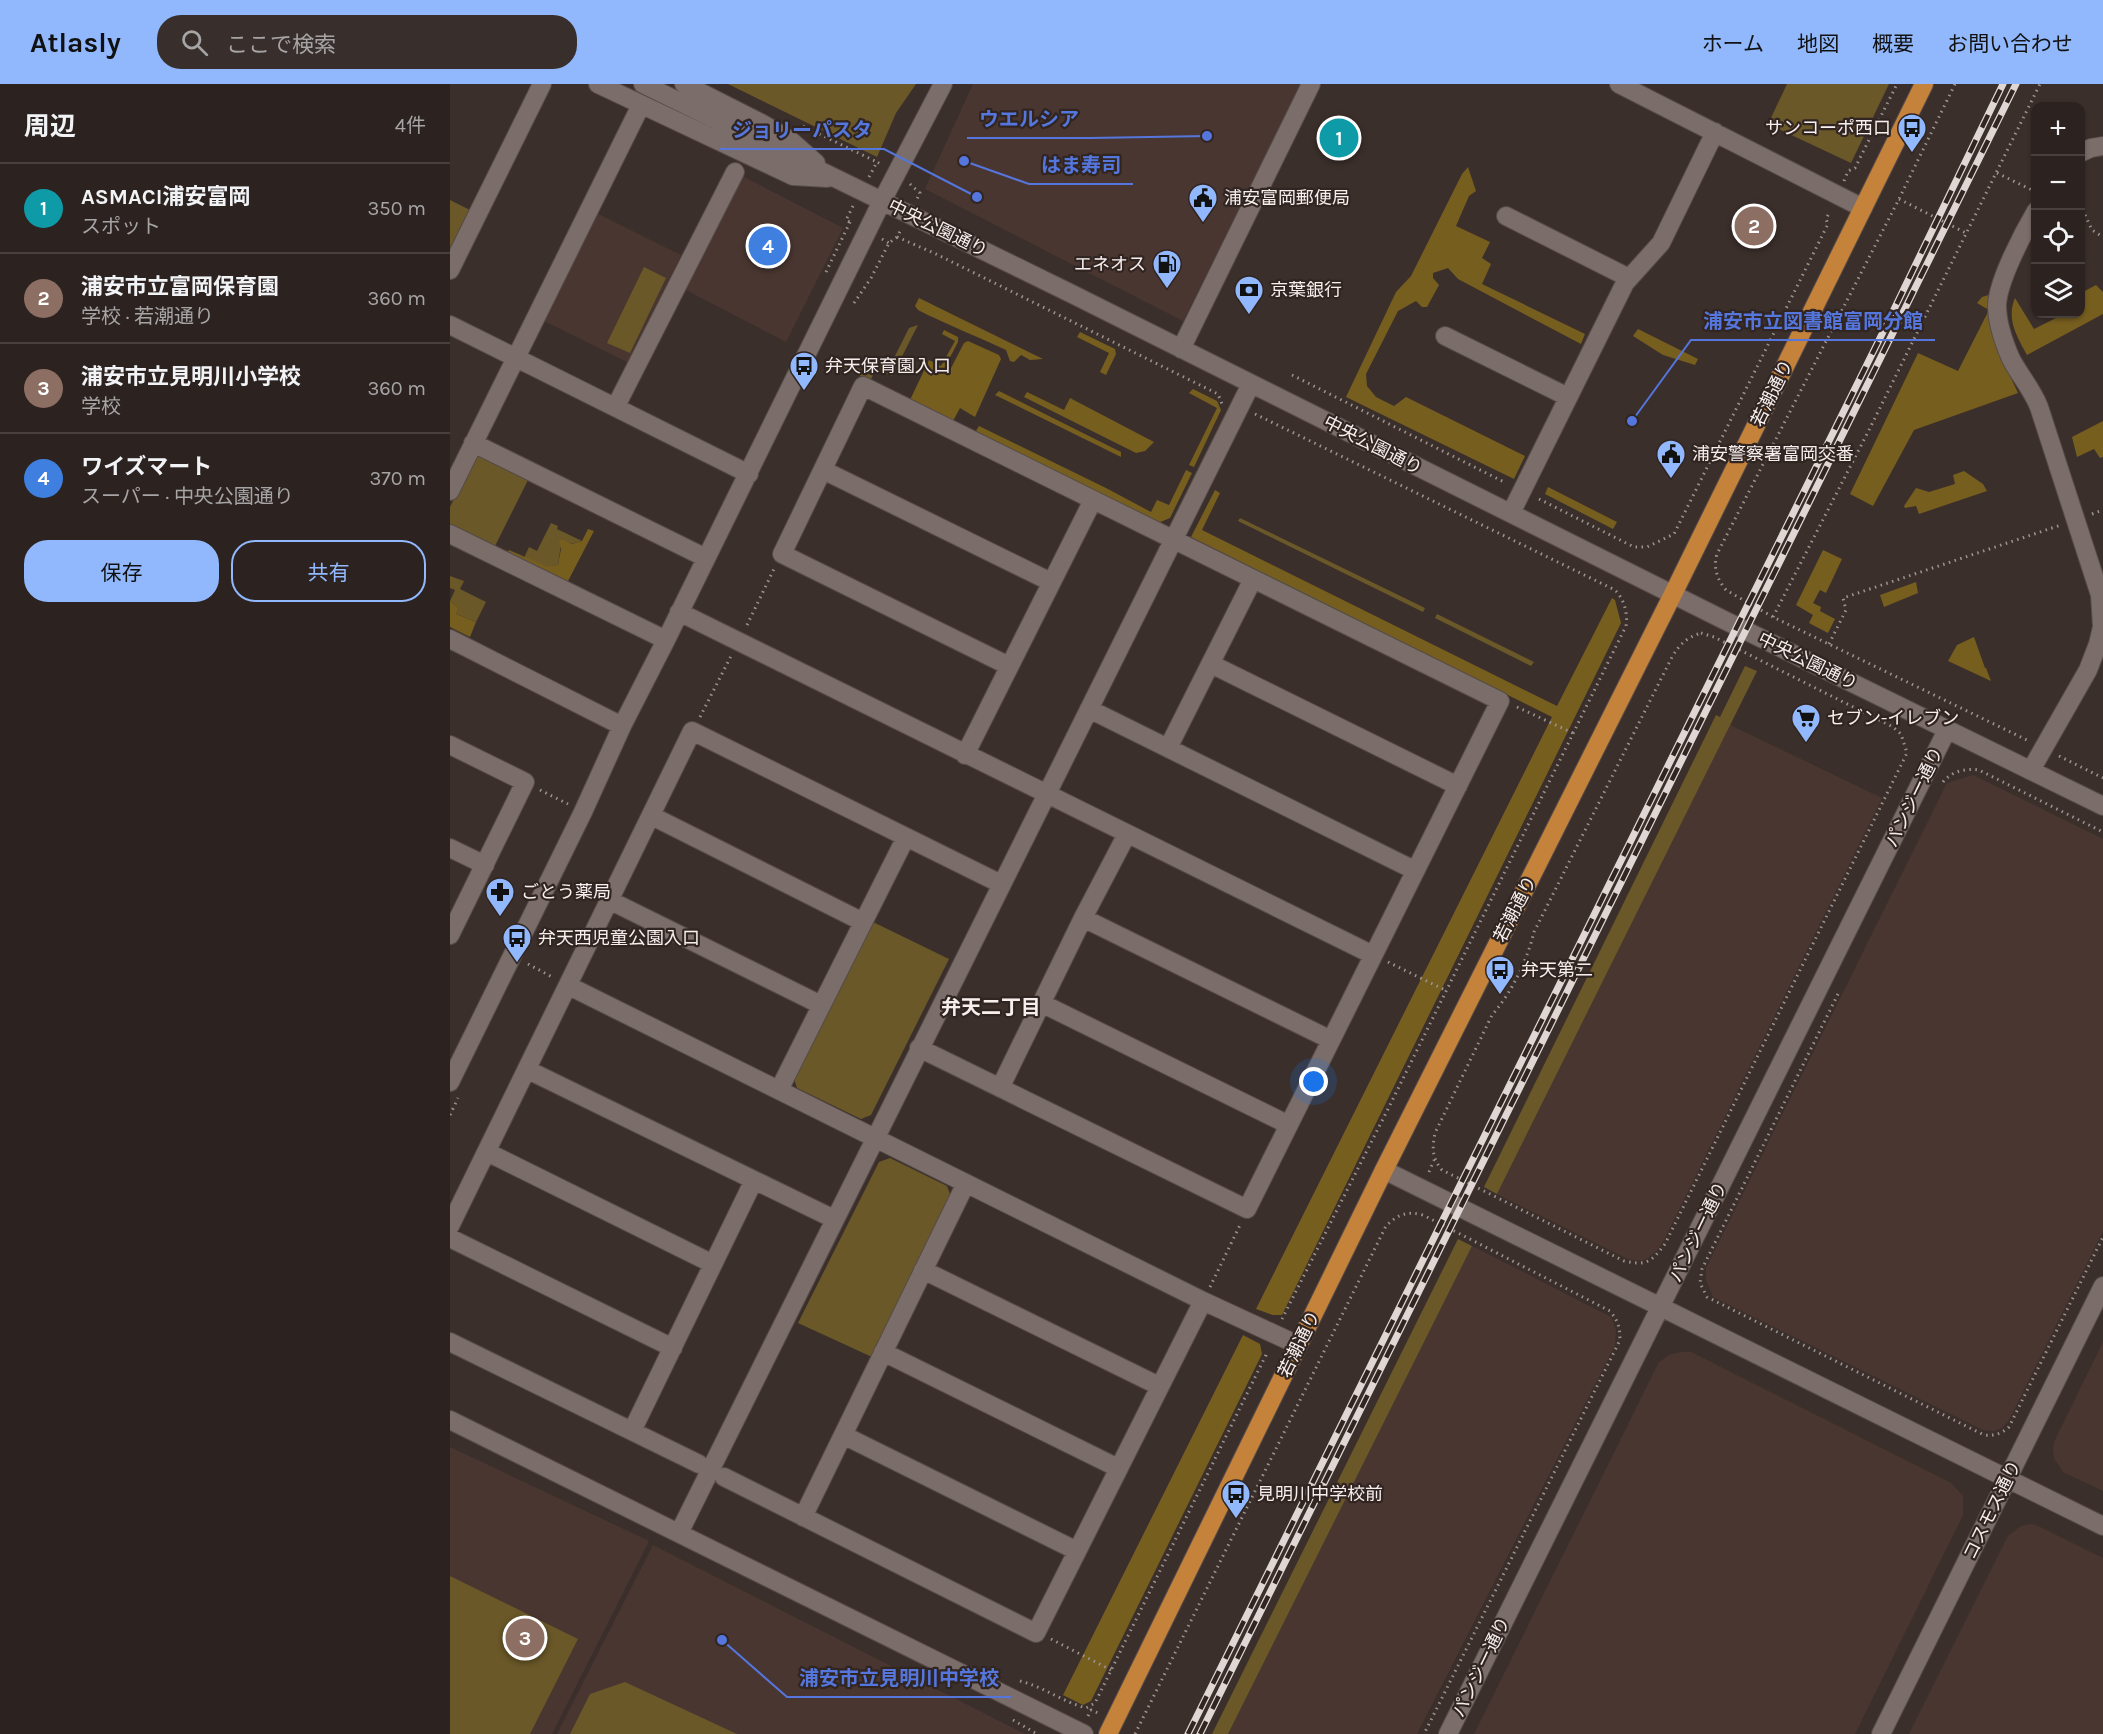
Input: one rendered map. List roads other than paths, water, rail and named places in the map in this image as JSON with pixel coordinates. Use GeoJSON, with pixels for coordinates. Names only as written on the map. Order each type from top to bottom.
{"type":"FeatureCollection","features":[{"type":"Feature","properties":{"kind":"main road","name":"若潮通り"},"geometry":{"type":"LineString","coordinates":[[1108,1734],[1384,1170],[1673,594],[1924,84]]}},
{"type":"Feature","properties":{"kind":"street"},"geometry":{"type":"LineString","coordinates":[[450,270],[542,84]]}},
{"type":"Feature","properties":{"kind":"street"},"geometry":{"type":"LineString","coordinates":[[598,84],[793,176],[834,178]]}},
{"type":"Feature","properties":{"kind":"street","name":"中央公園通り"},"geometry":{"type":"LineString","coordinates":[[643,84],[1181,348],[2103,806]]}},
{"type":"Feature","properties":{"kind":"street"},"geometry":{"type":"LineString","coordinates":[[684,84],[790,140],[834,178]]}},
{"type":"Feature","properties":{"kind":"street"},"geometry":{"type":"LineString","coordinates":[[455,1088],[455,1060],[583,812],[622,726],[882,201],[943,84]]}},
{"type":"Feature","properties":{"kind":"street"},"geometry":{"type":"LineString","coordinates":[[1181,348],[1311,84]]}},
{"type":"Feature","properties":{"kind":"street"},"geometry":{"type":"LineString","coordinates":[[1619,84],[1863,208]]}},
{"type":"Feature","properties":{"kind":"street"},"geometry":{"type":"LineString","coordinates":[[450,491],[641,105]]}},
{"type":"Feature","properties":{"kind":"street"},"geometry":{"type":"LineString","coordinates":[[1511,513],[1629,278],[1661,243],[1715,132]]}},
{"type":"Feature","properties":{"kind":"street"},"geometry":{"type":"LineString","coordinates":[[2085,151],[2103,146]]}},
{"type":"Feature","properties":{"kind":"street"},"geometry":{"type":"LineString","coordinates":[[616,406],[735,172]]}},
{"type":"Feature","properties":{"kind":"street"},"geometry":{"type":"LineString","coordinates":[[1506,216],[1629,278]]}},
{"type":"Feature","properties":{"kind":"street"},"geometry":{"type":"LineString","coordinates":[[2031,221],[2014,254],[1997,304],[2005,344],[2034,394],[2100,596],[2102,627],[2088,670],[2031,770]]}},
{"type":"Feature","properties":{"kind":"street"},"geometry":{"type":"LineString","coordinates":[[450,325],[748,474]]}},
{"type":"Feature","properties":{"kind":"street"},"geometry":{"type":"LineString","coordinates":[[1445,336],[1568,398]]}},
{"type":"Feature","properties":{"kind":"street"},"geometry":{"type":"LineString","coordinates":[[679,1533],[1251,384]]}},
{"type":"Feature","properties":{"kind":"street"},"geometry":{"type":"LineString","coordinates":[[919,1048],[1247,1209],[1500,701],[863,386],[782,554],[1009,666]]}},
{"type":"Feature","properties":{"kind":"street"},"geometry":{"type":"LineString","coordinates":[[473,442],[706,558]]}},
{"type":"Feature","properties":{"kind":"street"},"geometry":{"type":"LineString","coordinates":[[823,470],[1051,582]]}},
{"type":"Feature","properties":{"kind":"street"},"geometry":{"type":"LineString","coordinates":[[965,755],[1093,500]]}},
{"type":"Feature","properties":{"kind":"street"},"geometry":{"type":"LineString","coordinates":[[450,534],[666,640]]}},
{"type":"Feature","properties":{"kind":"street"},"geometry":{"type":"LineString","coordinates":[[1168,748],[1253,579]]}},
{"type":"Feature","properties":{"kind":"street"},"geometry":{"type":"LineString","coordinates":[[680,612],[735,647],[1046,794],[1373,955]]}},
{"type":"Feature","properties":{"kind":"street"},"geometry":{"type":"LineString","coordinates":[[450,639],[622,726]]}},
{"type":"Feature","properties":{"kind":"street"},"geometry":{"type":"LineString","coordinates":[[1211,664],[1458,786]]}},
{"type":"Feature","properties":{"kind":"street"},"geometry":{"type":"LineString","coordinates":[[1089,709],[1414,870]]}},
{"type":"Feature","properties":{"kind":"street","name":"パンジー通り"},"geometry":{"type":"LineString","coordinates":[[1448,1734],[1947,730]]}},
{"type":"Feature","properties":{"kind":"street"},"geometry":{"type":"LineString","coordinates":[[450,1226],[692,731],[1001,884]]}},
{"type":"Feature","properties":{"kind":"street"},"geometry":{"type":"LineString","coordinates":[[450,745],[525,782],[450,935]]}},
{"type":"Feature","properties":{"kind":"street"},"geometry":{"type":"LineString","coordinates":[[652,816],[863,922]]}},
{"type":"Feature","properties":{"kind":"street"},"geometry":{"type":"LineString","coordinates":[[1000,1088],[1127,834]]}},
{"type":"Feature","properties":{"kind":"street"},"geometry":{"type":"LineString","coordinates":[[779,1090],[906,837]]}},
{"type":"Feature","properties":{"kind":"street"},"geometry":{"type":"LineString","coordinates":[[450,848],[485,865]]}},
{"type":"Feature","properties":{"kind":"street"},"geometry":{"type":"LineString","coordinates":[[611,900],[821,1005]]}},
{"type":"Feature","properties":{"kind":"street"},"geometry":{"type":"LineString","coordinates":[[1083,918],[1331,1040]]}},
{"type":"Feature","properties":{"kind":"street"},"geometry":{"type":"LineString","coordinates":[[568,986],[966,1183],[1206,1296],[1298,1345]]}},
{"type":"Feature","properties":{"kind":"street"},"geometry":{"type":"LineString","coordinates":[[1041,1003],[1289,1125]]}},
{"type":"Feature","properties":{"kind":"street"},"geometry":{"type":"LineString","coordinates":[[528,1070],[834,1219]]}},
{"type":"Feature","properties":{"kind":"street"},"geometry":{"type":"LineString","coordinates":[[487,1152],[713,1264]]}},
{"type":"Feature","properties":{"kind":"street"},"geometry":{"type":"LineString","coordinates":[[1384,1170],[2103,1527]]}},
{"type":"Feature","properties":{"kind":"street"},"geometry":{"type":"LineString","coordinates":[[632,1431],[754,1180]]}},
{"type":"Feature","properties":{"kind":"street"},"geometry":{"type":"LineString","coordinates":[[803,1517],[966,1183]]}},
{"type":"Feature","properties":{"kind":"street"},"geometry":{"type":"LineString","coordinates":[[450,1238],[673,1348]]}},
{"type":"Feature","properties":{"kind":"street"},"geometry":{"type":"LineString","coordinates":[[923,1270],[1159,1386]]}},
{"type":"Feature","properties":{"kind":"street","name":"コスモス通り"},"geometry":{"type":"LineString","coordinates":[[1881,1734],[2103,1286]]}},
{"type":"Feature","properties":{"kind":"street"},"geometry":{"type":"LineString","coordinates":[[724,1477],[1036,1633],[1206,1296]]}},
{"type":"Feature","properties":{"kind":"street"},"geometry":{"type":"LineString","coordinates":[[450,1342],[699,1464]]}},
{"type":"Feature","properties":{"kind":"street"},"geometry":{"type":"LineString","coordinates":[[883,1352],[1118,1468]]}},
{"type":"Feature","properties":{"kind":"street"},"geometry":{"type":"LineString","coordinates":[[450,1419],[1084,1734]]}},
{"type":"Feature","properties":{"kind":"street"},"geometry":{"type":"LineString","coordinates":[[843,1435],[1077,1551]]}},
{"type":"Feature","properties":{"kind":"railway"},"geometry":{"type":"LineString","coordinates":[[1188,1734],[1884,330],[2003,84]]}},
{"type":"Feature","properties":{"kind":"railway"},"geometry":{"type":"LineString","coordinates":[[1200,1734],[2016,84]]}},
{"type":"Feature","properties":{"kind":"place","name":"ウエルシア"},"geometry":{"type":"Point","coordinates":[1207,136]}},
{"type":"Feature","properties":{"kind":"place","name":"ASMACI浦安富岡"},"geometry":{"type":"Point","coordinates":[1339,138]}},
{"type":"Feature","properties":{"kind":"place","name":"サンコーポ西口"},"geometry":{"type":"Point","coordinates":[1912,154]}},
{"type":"Feature","properties":{"kind":"place","name":"はま寿司"},"geometry":{"type":"Point","coordinates":[964,161]}},
{"type":"Feature","properties":{"kind":"place","name":"ジョリーパスタ"},"geometry":{"type":"Point","coordinates":[977,197]}},
{"type":"Feature","properties":{"kind":"place","name":"浦安富岡郵便局"},"geometry":{"type":"Point","coordinates":[1203,224]}},
{"type":"Feature","properties":{"kind":"place","name":"浦安市立富岡保育園"},"geometry":{"type":"Point","coordinates":[1754,226]}},
{"type":"Feature","properties":{"kind":"place","name":"ワイズマート"},"geometry":{"type":"Point","coordinates":[768,246]}},
{"type":"Feature","properties":{"kind":"place","name":"エネオス"},"geometry":{"type":"Point","coordinates":[1167,290]}},
{"type":"Feature","properties":{"kind":"place","name":"京葉銀行"},"geometry":{"type":"Point","coordinates":[1249,316]}},
{"type":"Feature","properties":{"kind":"place","name":"弁天保育園入口"},"geometry":{"type":"Point","coordinates":[804,392]}},
{"type":"Feature","properties":{"kind":"place","name":"浦安市立図書館富岡分館"},"geometry":{"type":"Point","coordinates":[1632,421]}},
{"type":"Feature","properties":{"kind":"place","name":"浦安警察署富岡交番"},"geometry":{"type":"Point","coordinates":[1671,480]}},
{"type":"Feature","properties":{"kind":"place","name":"セブン-イレブン"},"geometry":{"type":"Point","coordinates":[1806,744]}},
{"type":"Feature","properties":{"kind":"place","name":"ごとう薬局"},"geometry":{"type":"Point","coordinates":[500,918]}},
{"type":"Feature","properties":{"kind":"place","name":"弁天西児童公園入口"},"geometry":{"type":"Point","coordinates":[517,964]}},
{"type":"Feature","properties":{"kind":"place","name":"弁天第二"},"geometry":{"type":"Point","coordinates":[1500,996]}},
{"type":"Feature","properties":{"kind":"place","name":"見明川中学校前"},"geometry":{"type":"Point","coordinates":[1236,1520]}},
{"type":"Feature","properties":{"kind":"place","name":"浦安市立見明川小学校"},"geometry":{"type":"Point","coordinates":[525,1638]}},
{"type":"Feature","properties":{"kind":"place","name":"浦安市立見明川中学校"},"geometry":{"type":"Point","coordinates":[722,1640]}},
{"type":"Feature","properties":{"kind":"district","name":"弁天二丁目"},"geometry":{"type":"Point","coordinates":[991,1007]}}]}
